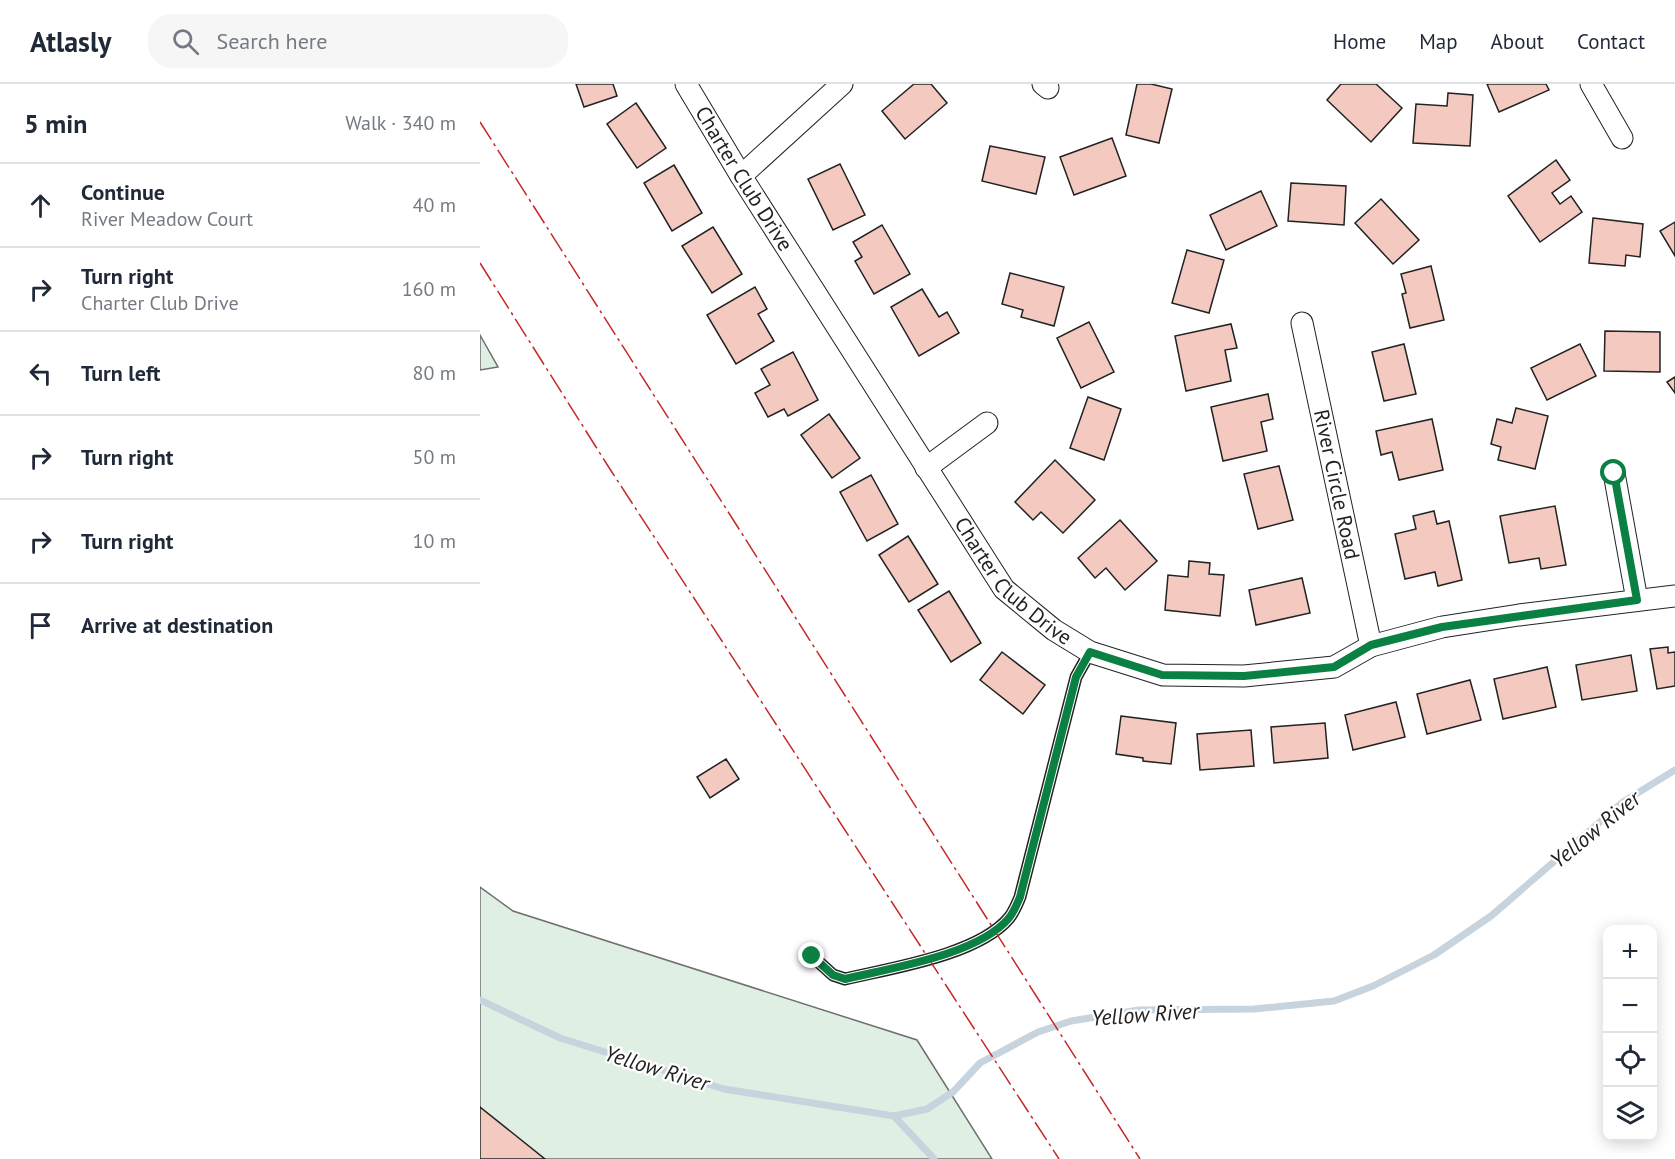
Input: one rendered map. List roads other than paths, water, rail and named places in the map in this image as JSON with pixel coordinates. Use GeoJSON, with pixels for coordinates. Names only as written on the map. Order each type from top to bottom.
{"type":"FeatureCollection","features":[{"type":"Feature","properties":{"kind":"street","name":"Charter Club Drive"},"geometry":{"type":"LineString","coordinates":[[687,84],[741,176],[1004,589],[1054,630],[1090,652],[1162,675],[1244,676],[1334,667],[1371,645],[1442,627],[1675,596]]}},
{"type":"Feature","properties":{"kind":"street"},"geometry":{"type":"LineString","coordinates":[[741,176],[842,84]]}},
{"type":"Feature","properties":{"kind":"street"},"geometry":{"type":"LineString","coordinates":[[1591,84],[1622,138]]}},
{"type":"Feature","properties":{"kind":"street","name":"River Circle Road"},"geometry":{"type":"LineString","coordinates":[[1302,322],[1371,645]]}},
{"type":"Feature","properties":{"kind":"street"},"geometry":{"type":"LineString","coordinates":[[926,468],[987,423]]}},
{"type":"Feature","properties":{"kind":"street"},"geometry":{"type":"LineString","coordinates":[[1614,473],[1637,600]]}},
{"type":"Feature","properties":{"kind":"lane"},"geometry":{"type":"LineString","coordinates":[[812,956],[833,975],[845,979],[934,958],[983,938],[1010,917],[1020,897],[1076,677],[1090,652]]}},
{"type":"Feature","properties":{"kind":"waterway","name":"Yellow River"},"geometry":{"type":"LineString","coordinates":[[480,1000],[560,1038],[724,1089],[894,1116],[927,1109],[953,1092],[980,1063],[1038,1032],[1071,1021],[1139,1010],[1254,1009],[1334,1001],[1373,986],[1434,955],[1491,916],[1623,802],[1675,770]]}},
{"type":"Feature","properties":{"kind":"waterway"},"geometry":{"type":"LineString","coordinates":[[894,1116],[934,1159]]}}]}
